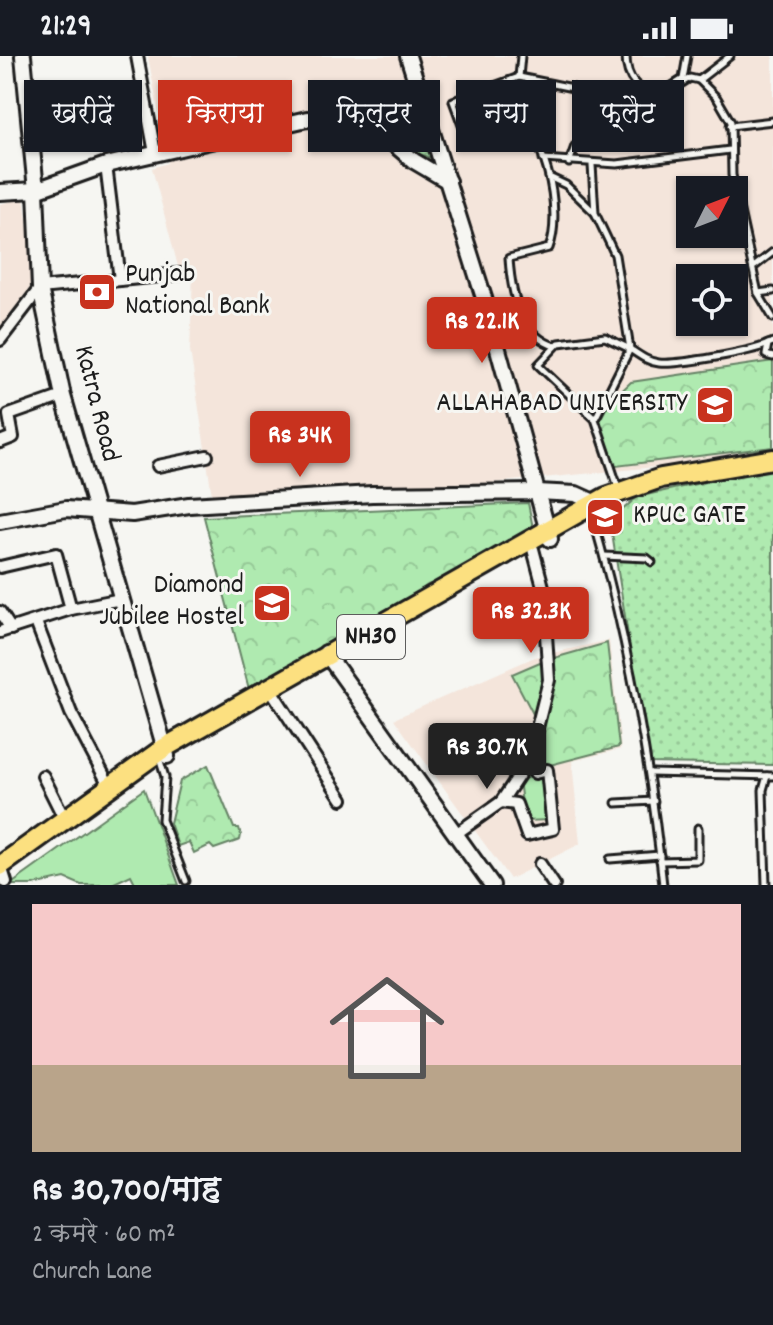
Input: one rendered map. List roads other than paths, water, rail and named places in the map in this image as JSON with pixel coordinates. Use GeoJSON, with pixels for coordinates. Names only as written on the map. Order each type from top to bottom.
{"type":"FeatureCollection","features":[{"type":"Feature","properties":{"kind":"highway"},"geometry":{"type":"LineString","coordinates":[[1,871],[110,787],[328,656],[549,536],[619,491],[661,478],[773,459]]}},
{"type":"Feature","properties":{"kind":"highway"},"geometry":{"type":"LineString","coordinates":[[594,509],[656,488],[773,468]]}},
{"type":"Feature","properties":{"kind":"highway","name":"NH30"},"geometry":{"type":"LineString","coordinates":[[1,871],[164,755],[273,693],[328,656],[533,549],[549,536]]}},
{"type":"Feature","properties":{"kind":"street","name":"Katra Road"},"geometry":{"type":"LineString","coordinates":[[23,56],[36,190],[40,288],[63,396],[164,755]]}},
{"type":"Feature","properties":{"kind":"street"},"geometry":{"type":"LineString","coordinates":[[137,56],[155,153]]}},
{"type":"Feature","properties":{"kind":"street"},"geometry":{"type":"LineString","coordinates":[[408,56],[448,181],[549,536]]}},
{"type":"Feature","properties":{"kind":"street"},"geometry":{"type":"LineString","coordinates":[[0,192],[36,190],[106,165],[308,119]]}},
{"type":"Feature","properties":{"kind":"street"},"geometry":{"type":"LineString","coordinates":[[403,152],[448,181]]}},
{"type":"Feature","properties":{"kind":"street"},"geometry":{"type":"LineString","coordinates":[[106,165],[120,280]]}},
{"type":"Feature","properties":{"kind":"street"},"geometry":{"type":"LineString","coordinates":[[0,340],[40,288],[180,274]]}},
{"type":"Feature","properties":{"kind":"street"},"geometry":{"type":"LineString","coordinates":[[0,442],[13,437],[9,415],[63,396]]}},
{"type":"Feature","properties":{"kind":"street"},"geometry":{"type":"LineString","coordinates":[[158,466],[207,456]]}},
{"type":"Feature","properties":{"kind":"street"},"geometry":{"type":"LineString","coordinates":[[0,521],[25,514],[95,509],[132,514],[189,505],[372,494],[576,494],[594,509]]}},
{"type":"Feature","properties":{"kind":"street"},"geometry":{"type":"LineString","coordinates":[[457,833],[501,802],[529,760],[549,680],[546,635],[552,621],[533,549]]}},
{"type":"Feature","properties":{"kind":"street"},"geometry":{"type":"LineString","coordinates":[[0,567],[56,554],[71,609]]}},
{"type":"Feature","properties":{"kind":"street"},"geometry":{"type":"LineString","coordinates":[[0,612],[6,630],[71,609],[121,599]]}},
{"type":"Feature","properties":{"kind":"street"},"geometry":{"type":"LineString","coordinates":[[36,622],[71,713],[110,787]]}},
{"type":"Feature","properties":{"kind":"street"},"geometry":{"type":"LineString","coordinates":[[328,656],[492,885]]}},
{"type":"Feature","properties":{"kind":"street"},"geometry":{"type":"LineString","coordinates":[[273,693],[342,799]]}},
{"type":"Feature","properties":{"kind":"street"},"geometry":{"type":"LineString","coordinates":[[501,802],[516,804],[527,835],[553,829],[547,770],[535,773],[529,760]]}},
{"type":"Feature","properties":{"kind":"street"},"geometry":{"type":"LineString","coordinates":[[43,776],[65,820]]}},
{"type":"Feature","properties":{"kind":"street"},"geometry":{"type":"LineString","coordinates":[[540,864],[554,885]]}},
{"type":"Feature","properties":{"kind":"lane"},"geometry":{"type":"LineString","coordinates":[[519,77],[521,56]]}},
{"type":"Feature","properties":{"kind":"lane"},"geometry":{"type":"LineString","coordinates":[[626,56],[629,76],[633,80]]}},
{"type":"Feature","properties":{"kind":"lane"},"geometry":{"type":"LineString","coordinates":[[681,80],[687,70],[687,56]]}},
{"type":"Feature","properties":{"kind":"lane"},"geometry":{"type":"LineString","coordinates":[[699,80],[730,56]]}},
{"type":"Feature","properties":{"kind":"lane"},"geometry":{"type":"LineString","coordinates":[[555,346],[538,339],[525,322],[511,281],[509,258],[549,248],[557,218],[543,159],[525,129],[514,119],[503,113],[490,114],[463,128],[453,101],[519,77],[572,88]]}},
{"type":"Feature","properties":{"kind":"lane"},"geometry":{"type":"LineString","coordinates":[[684,82],[690,78],[699,80],[726,110],[730,126],[732,175],[755,266],[758,293],[773,318]]}},
{"type":"Feature","properties":{"kind":"lane"},"geometry":{"type":"LineString","coordinates":[[730,126],[773,121]]}},
{"type":"Feature","properties":{"kind":"lane"},"geometry":{"type":"LineString","coordinates":[[543,159],[592,165],[730,150]]}},
{"type":"Feature","properties":{"kind":"lane"},"geometry":{"type":"LineString","coordinates":[[569,163],[573,152]]}},
{"type":"Feature","properties":{"kind":"lane"},"geometry":{"type":"LineString","coordinates":[[592,165],[595,213]]}},
{"type":"Feature","properties":{"kind":"lane"},"geometry":{"type":"LineString","coordinates":[[549,176],[566,185],[595,213],[615,255],[630,349],[595,419]]}},
{"type":"Feature","properties":{"kind":"lane"},"geometry":{"type":"LineString","coordinates":[[755,266],[773,252]]}},
{"type":"Feature","properties":{"kind":"lane"},"geometry":{"type":"LineString","coordinates":[[758,293],[773,291]]}},
{"type":"Feature","properties":{"kind":"lane"},"geometry":{"type":"LineString","coordinates":[[619,491],[595,419],[538,365],[555,346],[567,340],[605,337],[647,360],[661,364],[734,353],[770,343]]}},
{"type":"Feature","properties":{"kind":"lane"},"geometry":{"type":"LineString","coordinates":[[770,343],[766,355],[773,357]]}},
{"type":"Feature","properties":{"kind":"lane"},"geometry":{"type":"LineString","coordinates":[[594,509],[618,602],[650,773],[663,885]]}},
{"type":"Feature","properties":{"kind":"lane"},"geometry":{"type":"LineString","coordinates":[[604,556],[647,558],[652,562]]}},
{"type":"Feature","properties":{"kind":"lane"},"geometry":{"type":"LineString","coordinates":[[164,755],[162,820],[186,881]]}},
{"type":"Feature","properties":{"kind":"lane"},"geometry":{"type":"LineString","coordinates":[[650,773],[770,776],[763,790],[766,885]]}},
{"type":"Feature","properties":{"kind":"lane"},"geometry":{"type":"LineString","coordinates":[[616,803],[654,801]]}},
{"type":"Feature","properties":{"kind":"lane"},"geometry":{"type":"LineString","coordinates":[[610,859],[698,860],[698,828]]}},
{"type":"Feature","properties":{"kind":"lane"},"geometry":{"type":"LineString","coordinates":[[765,837],[773,837]]}},
{"type":"Feature","properties":{"kind":"place","name":"Punjab National Bank"},"geometry":{"type":"Point","coordinates":[97,292]}},
{"type":"Feature","properties":{"kind":"place","name":"ALLAHABAD UNIVERSITY"},"geometry":{"type":"Point","coordinates":[715,405]}},
{"type":"Feature","properties":{"kind":"place","name":"KPUC GATE"},"geometry":{"type":"Point","coordinates":[605,517]}},
{"type":"Feature","properties":{"kind":"place","name":"Diamond Jubilee Hostel"},"geometry":{"type":"Point","coordinates":[272,603]}}]}
